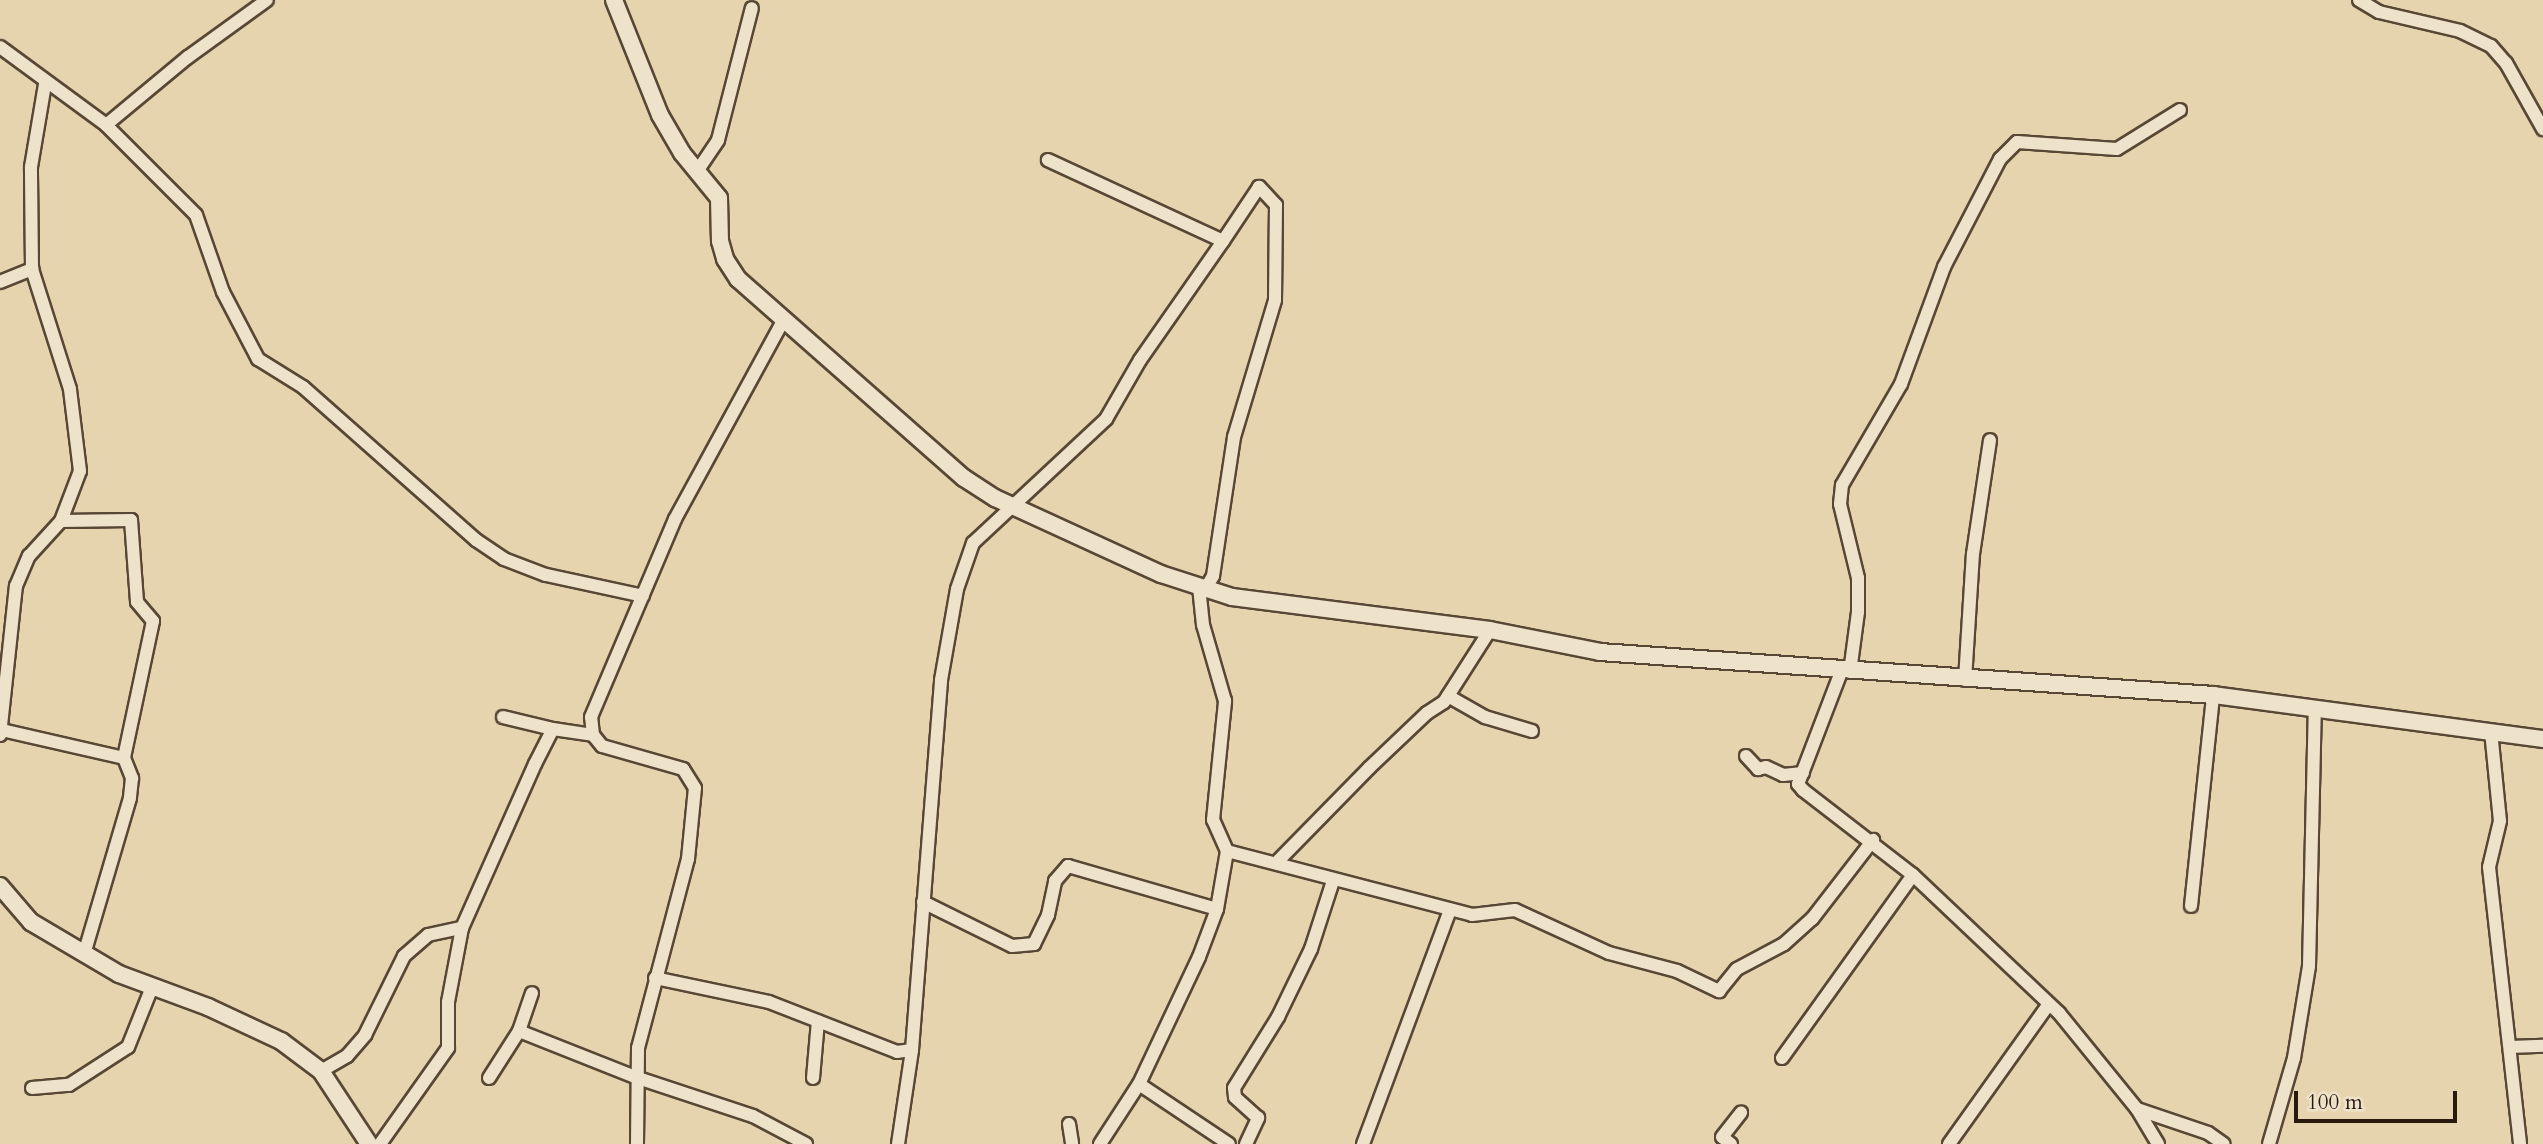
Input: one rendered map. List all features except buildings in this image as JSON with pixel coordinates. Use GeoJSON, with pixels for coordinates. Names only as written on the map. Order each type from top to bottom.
{"type":"FeatureCollection","features":[{"type":"Feature","properties":{"kind":"street"},"geometry":{"type":"LineString","coordinates":[[106,125],[188,57],[268,0]]}},
{"type":"Feature","properties":{"kind":"street"},"geometry":{"type":"LineString","coordinates":[[614,0],[660,115],[719,198],[724,259],[738,279],[964,478],[1012,506],[1161,573],[1232,597],[1490,630],[1600,652],[1845,672],[2213,695],[2543,739]]}},
{"type":"Feature","properties":{"kind":"street"},"geometry":{"type":"LineString","coordinates":[[2359,0],[2379,12],[2460,31],[2491,46],[2506,63],[2543,129]]}},
{"type":"Feature","properties":{"kind":"street"},"geometry":{"type":"LineString","coordinates":[[698,170],[718,140],[752,8]]}},
{"type":"Feature","properties":{"kind":"street"},"geometry":{"type":"LineString","coordinates":[[0,47],[45,84],[106,125],[197,215],[223,292],[258,359],[303,387],[476,540],[504,559],[546,575],[643,596]]}},
{"type":"Feature","properties":{"kind":"street"},"geometry":{"type":"LineString","coordinates":[[45,84],[31,167],[32,269],[70,389],[80,471],[61,521],[29,556],[16,586],[7,620],[1,733],[124,758]]}},
{"type":"Feature","properties":{"kind":"street"},"geometry":{"type":"LineString","coordinates":[[2158,1144],[2137,1109],[2049,1004],[1913,875],[1873,840],[1802,790],[1798,784],[1845,672],[1858,578],[1840,504],[1842,485],[1902,384],[1944,267],[2000,159],[2017,142],[2117,149],[2180,110]]}},
{"type":"Feature","properties":{"kind":"street"},"geometry":{"type":"LineString","coordinates":[[1048,160],[1223,241]]}},
{"type":"Feature","properties":{"kind":"street"},"geometry":{"type":"LineString","coordinates":[[898,1144],[912,1050],[941,680],[957,589],[973,543],[1106,419],[1140,360],[1223,241],[1251,192],[1259,187],[1276,205],[1275,300],[1234,437],[1213,576],[1203,587],[1203,625],[1225,701],[1213,820],[1227,851],[1217,909],[1199,957],[1139,1084],[1099,1143]]}},
{"type":"Feature","properties":{"kind":"street"},"geometry":{"type":"LineString","coordinates":[[0,282],[32,269]]}},
{"type":"Feature","properties":{"kind":"street"},"geometry":{"type":"LineString","coordinates":[[637,1144],[638,1048],[688,859],[695,788],[683,769],[602,747],[593,736],[592,717],[675,519],[784,319]]}},
{"type":"Feature","properties":{"kind":"street"},"geometry":{"type":"LineString","coordinates":[[1965,680],[1973,554],[1990,440]]}},
{"type":"Feature","properties":{"kind":"street"},"geometry":{"type":"LineString","coordinates":[[61,521],[131,520],[137,602],[153,621],[124,758],[132,778],[130,798],[84,954]]}},
{"type":"Feature","properties":{"kind":"street"},"geometry":{"type":"LineString","coordinates":[[1278,861],[1369,768],[1448,696],[1490,630]]}},
{"type":"Feature","properties":{"kind":"street"},"geometry":{"type":"LineString","coordinates":[[2191,906],[2213,695]]}},
{"type":"Feature","properties":{"kind":"street"},"geometry":{"type":"LineString","coordinates":[[1448,696],[1485,717],[1532,731]]}},
{"type":"Feature","properties":{"kind":"street"},"geometry":{"type":"LineString","coordinates":[[2269,1144],[2294,1058],[2309,966],[2315,707]]}},
{"type":"Feature","properties":{"kind":"street"},"geometry":{"type":"LineString","coordinates":[[503,717],[553,730],[593,736]]}},
{"type":"Feature","properties":{"kind":"street"},"geometry":{"type":"LineString","coordinates":[[380,1144],[447,1048],[448,1002],[462,928],[553,730]]}},
{"type":"Feature","properties":{"kind":"street"},"geometry":{"type":"LineString","coordinates":[[2491,731],[2500,821],[2489,867],[2520,1144]]}},
{"type":"Feature","properties":{"kind":"street"},"geometry":{"type":"LineString","coordinates":[[1746,756],[1758,769],[1766,767],[1783,775],[1803,773]]}},
{"type":"Feature","properties":{"kind":"street"},"geometry":{"type":"LineString","coordinates":[[1227,851],[1278,861],[1333,881],[1450,910],[1492,916],[1515,910],[1609,953],[1677,971],[1718,991],[1737,969],[1784,944],[1812,919],[1873,840]]}},
{"type":"Feature","properties":{"kind":"street"},"geometry":{"type":"LineString","coordinates":[[923,902],[1012,946],[1034,944],[1048,915],[1055,881],[1068,866],[1217,909]]}},
{"type":"Feature","properties":{"kind":"street"},"geometry":{"type":"LineString","coordinates":[[1782,1058],[1913,875]]}},
{"type":"Feature","properties":{"kind":"street"},"geometry":{"type":"LineString","coordinates":[[1247,1144],[1258,1118],[1235,1097],[1234,1088],[1278,1017],[1311,949],[1333,881]]}},
{"type":"Feature","properties":{"kind":"street"},"geometry":{"type":"LineString","coordinates":[[0,886],[31,922],[119,975],[281,1041],[321,1071],[369,1144]]}},
{"type":"Feature","properties":{"kind":"street"},"geometry":{"type":"LineString","coordinates":[[1363,1144],[1450,910]]}},
{"type":"Feature","properties":{"kind":"street"},"geometry":{"type":"LineString","coordinates":[[321,1071],[347,1056],[365,1035],[404,957],[428,935],[462,928]]}},
{"type":"Feature","properties":{"kind":"street"},"geometry":{"type":"LineString","coordinates":[[655,978],[769,1002],[897,1052],[912,1050]]}},
{"type":"Feature","properties":{"kind":"street"},"geometry":{"type":"LineString","coordinates":[[32,1088],[69,1085],[128,1047],[152,987]]}},
{"type":"Feature","properties":{"kind":"street"},"geometry":{"type":"LineString","coordinates":[[489,1078],[519,1031],[532,993]]}},
{"type":"Feature","properties":{"kind":"street"},"geometry":{"type":"LineString","coordinates":[[1949,1144],[2049,1004]]}},
{"type":"Feature","properties":{"kind":"street"},"geometry":{"type":"LineString","coordinates":[[813,1078],[817,1021]]}},
{"type":"Feature","properties":{"kind":"street"},"geometry":{"type":"LineString","coordinates":[[519,1031],[638,1078],[753,1116],[806,1144]]}},
{"type":"Feature","properties":{"kind":"street"},"geometry":{"type":"LineString","coordinates":[[2510,1047],[2543,1046]]}},
{"type":"Feature","properties":{"kind":"street"},"geometry":{"type":"LineString","coordinates":[[1139,1084],[1230,1144]]}},
{"type":"Feature","properties":{"kind":"street"},"geometry":{"type":"LineString","coordinates":[[2137,1109],[2208,1133],[2224,1144]]}},
{"type":"Feature","properties":{"kind":"street"},"geometry":{"type":"LineString","coordinates":[[1731,1144],[1722,1137],[1741,1113]]}},
{"type":"Feature","properties":{"kind":"street"},"geometry":{"type":"LineString","coordinates":[[1069,1124],[1072,1144]]}}]}
